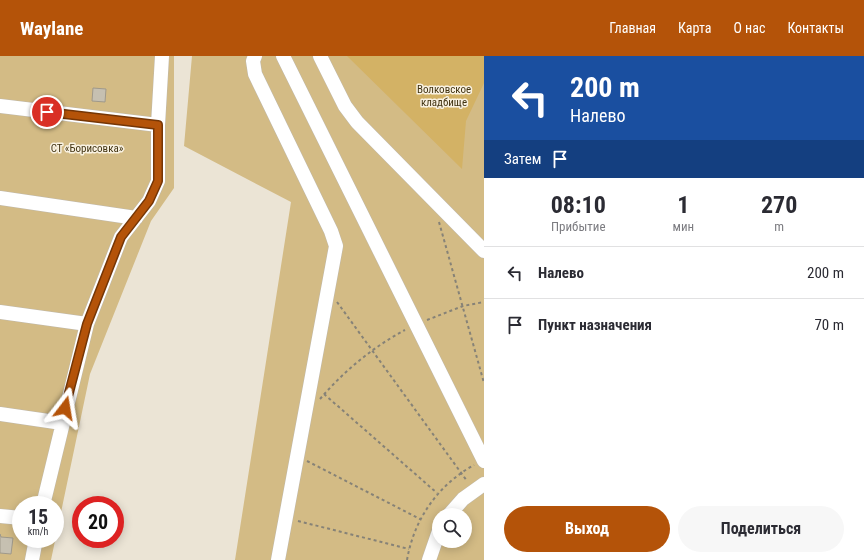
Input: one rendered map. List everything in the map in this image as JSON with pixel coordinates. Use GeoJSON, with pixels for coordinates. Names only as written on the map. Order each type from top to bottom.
{"type":"FeatureCollection","features":[{"type":"Feature","properties":{"kind":"lane"},"geometry":{"type":"LineString","coordinates":[[45,496],[87,324],[121,237],[149,201],[158,181],[158,125],[162,56]]}},
{"type":"Feature","properties":{"kind":"lane"},"geometry":{"type":"LineString","coordinates":[[255,56],[252,61],[255,74],[331,230],[336,246],[327,288],[278,560]]}},
{"type":"Feature","properties":{"kind":"lane"},"geometry":{"type":"LineString","coordinates":[[283,56],[484,460]]}},
{"type":"Feature","properties":{"kind":"lane"},"geometry":{"type":"LineString","coordinates":[[320,56],[344,106],[357,122],[484,251]]}},
{"type":"Feature","properties":{"kind":"lane"},"geometry":{"type":"LineString","coordinates":[[0,106],[158,125]]}},
{"type":"Feature","properties":{"kind":"lane"},"geometry":{"type":"LineString","coordinates":[[0,198],[136,218]]}},
{"type":"Feature","properties":{"kind":"lane"},"geometry":{"type":"LineString","coordinates":[[0,312],[87,324]]}},
{"type":"Feature","properties":{"kind":"lane"},"geometry":{"type":"LineString","coordinates":[[0,414],[62,423]]}},
{"type":"Feature","properties":{"kind":"lane"},"geometry":{"type":"LineString","coordinates":[[455,508],[463,499],[484,484]]}},
{"type":"Feature","properties":{"kind":"lane"},"geometry":{"type":"LineString","coordinates":[[0,516],[12,517]]}},
{"type":"Feature","properties":{"kind":"lane"},"geometry":{"type":"LineString","coordinates":[[32,560],[34,548]]}},
{"type":"Feature","properties":{"kind":"lane"},"geometry":{"type":"LineString","coordinates":[[429,560],[433,548]]}},
{"type":"Feature","properties":{"kind":"path"},"geometry":{"type":"LineString","coordinates":[[438,219],[484,383]]}},
{"type":"Feature","properties":{"kind":"path"},"geometry":{"type":"LineString","coordinates":[[327,288],[460,472]]}},
{"type":"Feature","properties":{"kind":"path"},"geometry":{"type":"LineString","coordinates":[[319,400],[350,368],[392,337],[416,324],[463,306],[484,302]]}},
{"type":"Feature","properties":{"kind":"path"},"geometry":{"type":"LineString","coordinates":[[324,394],[437,493]]}},
{"type":"Feature","properties":{"kind":"path"},"geometry":{"type":"LineString","coordinates":[[297,455],[420,519]]}},
{"type":"Feature","properties":{"kind":"path"},"geometry":{"type":"LineString","coordinates":[[407,560],[409,549],[420,519],[437,493],[460,472],[484,460]]}},
{"type":"Feature","properties":{"kind":"path"},"geometry":{"type":"LineString","coordinates":[[286,518],[409,549]]}},
{"type":"Feature","properties":{"kind":"green space","name":"СТ «Борисовка»"},"geometry":{"type":"Polygon","coordinates":[[[0,56],[174,56],[174,188],[151,221],[90,374],[64,498],[64,496],[12,496],[12,548],[54,548],[51,560],[0,560],[0,56]]]}},
{"type":"Feature","properties":{"kind":"green space"},"geometry":{"type":"Polygon","coordinates":[[[192,56],[484,56],[484,560],[235,560],[291,202],[184,146],[192,56]]]}},
{"type":"Feature","properties":{"kind":"green space","name":"Волковское кладбище"},"geometry":{"type":"Polygon","coordinates":[[[347,56],[484,56],[484,83],[466,121],[462,169],[347,56]]]}},
{"type":"Feature","properties":{"kind":"building"},"geometry":{"type":"Polygon","coordinates":[[[93,88],[106,89],[105,102],[92,101],[93,88]]]}},
{"type":"Feature","properties":{"kind":"building"},"geometry":{"type":"Polygon","coordinates":[[[0,534],[1,537],[12,538],[11,554],[0,553],[0,534]]]}},
{"type":"Feature","properties":{"kind":"route"},"geometry":{"type":"LineString","coordinates":[[47,112],[158,125],[158,181],[149,201],[121,237],[87,324],[65,408]]}}]}
